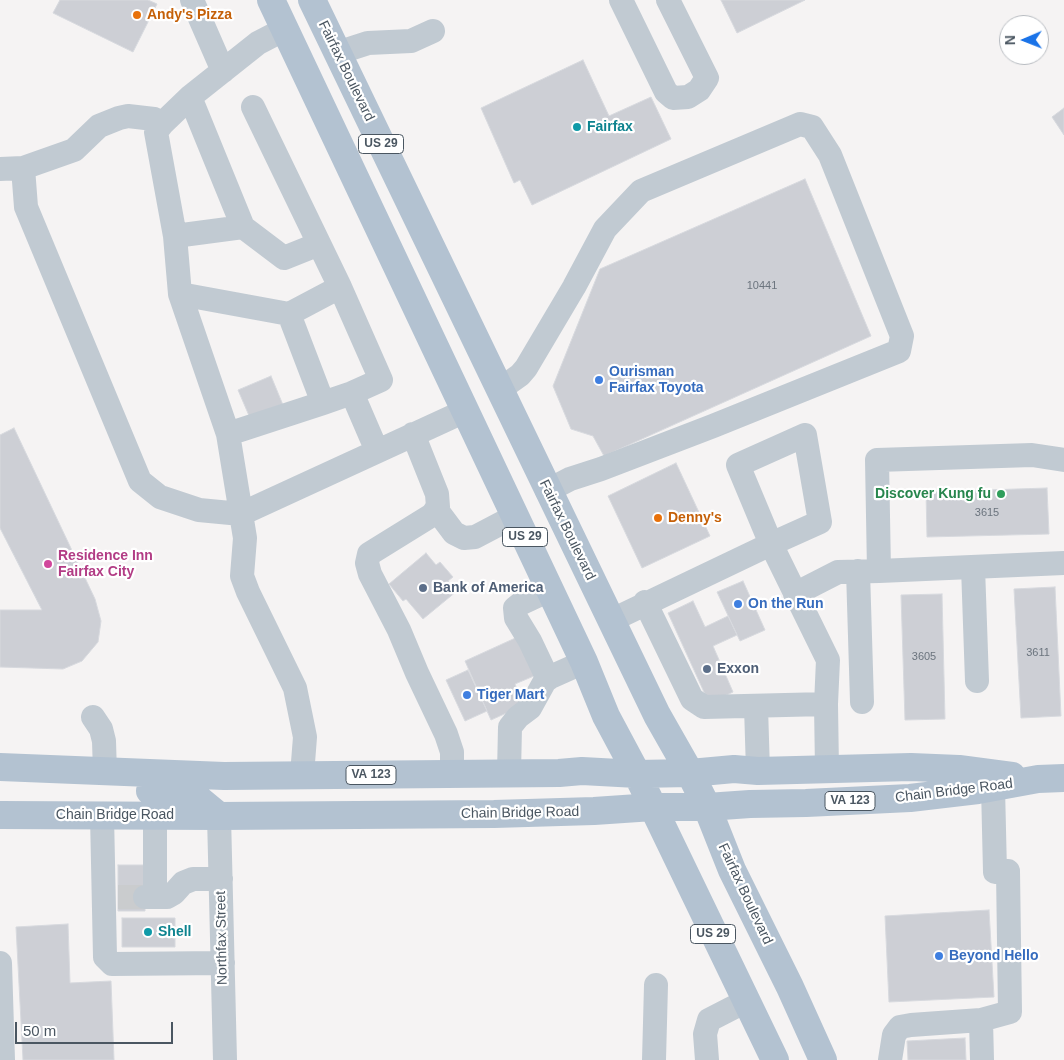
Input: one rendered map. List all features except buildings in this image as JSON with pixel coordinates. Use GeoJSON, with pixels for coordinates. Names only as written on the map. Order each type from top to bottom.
{"type":"FeatureCollection","features":[{"type":"Feature","properties":{"kind":"main road","name":"US 29"},"geometry":{"type":"LineString","coordinates":[[271,0],[584,662],[606,716],[637,774],[775,1060]]}},
{"type":"Feature","properties":{"kind":"main road","name":"Fairfax Boulevard"},"geometry":{"type":"LineString","coordinates":[[312,0],[657,715],[707,807],[732,870],[790,987],[823,1060]]}},
{"type":"Feature","properties":{"kind":"main road","name":"Chain Bridge Road"},"geometry":{"type":"LineString","coordinates":[[0,767],[187,776],[582,771],[637,774],[734,770],[947,768],[1051,779]]}},
{"type":"Feature","properties":{"kind":"main road","name":"Chain Bridge Road"},"geometry":{"type":"LineString","coordinates":[[0,815],[219,816],[494,814],[594,811],[653,807],[707,807],[901,798],[945,794],[1051,779]]}},
{"type":"Feature","properties":{"kind":"main road"},"geometry":{"type":"LineString","coordinates":[[0,786],[177,792],[196,797],[219,816]]}},
{"type":"Feature","properties":{"kind":"street"},"geometry":{"type":"LineString","coordinates":[[192,0],[223,71]]}},
{"type":"Feature","properties":{"kind":"street"},"geometry":{"type":"LineString","coordinates":[[621,0],[666,92],[673,98],[688,97],[699,90],[707,78],[668,0]]}},
{"type":"Feature","properties":{"kind":"street"},"geometry":{"type":"LineString","coordinates":[[285,30],[258,43],[190,98],[156,132],[175,236],[180,294],[228,434],[245,538],[242,576],[295,688],[305,737],[302,775]]}},
{"type":"Feature","properties":{"kind":"street"},"geometry":{"type":"LineString","coordinates":[[337,53],[368,43],[411,41],[432,31]]}},
{"type":"Feature","properties":{"kind":"street"},"geometry":{"type":"LineString","coordinates":[[190,98],[243,227],[284,258],[319,244]]}},
{"type":"Feature","properties":{"kind":"street"},"geometry":{"type":"LineString","coordinates":[[228,434],[352,393],[381,380],[340,287],[253,107]]}},
{"type":"Feature","properties":{"kind":"street"},"geometry":{"type":"LineString","coordinates":[[163,123],[154,119],[128,116],[119,118],[99,126],[74,150],[11,169],[140,481],[160,497],[168,500],[199,510],[241,514],[465,411]]}},
{"type":"Feature","properties":{"kind":"street"},"geometry":{"type":"LineString","coordinates":[[499,390],[520,375],[526,368],[574,287],[605,229],[641,191],[800,124],[812,127],[830,155],[902,336],[898,352],[602,469],[570,479],[547,490]]}},
{"type":"Feature","properties":{"kind":"street"},"geometry":{"type":"LineString","coordinates":[[175,236],[243,227]]}},
{"type":"Feature","properties":{"kind":"street"},"geometry":{"type":"LineString","coordinates":[[180,294],[289,314],[340,287]]}},
{"type":"Feature","properties":{"kind":"street"},"geometry":{"type":"LineString","coordinates":[[289,314],[323,403]]}},
{"type":"Feature","properties":{"kind":"street"},"geometry":{"type":"LineString","coordinates":[[352,393],[377,451]]}},
{"type":"Feature","properties":{"kind":"street"},"geometry":{"type":"LineString","coordinates":[[413,434],[438,494],[438,508],[432,515],[369,554],[367,563],[370,574],[399,630],[446,734],[452,752],[452,774]]}},
{"type":"Feature","properties":{"kind":"street"},"geometry":{"type":"LineString","coordinates":[[612,620],[645,602],[771,544],[820,522],[805,435],[738,465],[771,544],[828,660],[826,704],[827,770]]}},
{"type":"Feature","properties":{"kind":"street"},"geometry":{"type":"LineString","coordinates":[[862,702],[877,460],[1032,455],[1064,460]]}},
{"type":"Feature","properties":{"kind":"street"},"geometry":{"type":"LineString","coordinates":[[436,509],[454,532],[464,538],[475,536],[515,516]]}},
{"type":"Feature","properties":{"kind":"street"},"geometry":{"type":"LineString","coordinates":[[795,594],[838,572],[1064,563]]}},
{"type":"Feature","properties":{"kind":"street"},"geometry":{"type":"LineString","coordinates":[[973,567],[977,681]]}},
{"type":"Feature","properties":{"kind":"street"},"geometry":{"type":"LineString","coordinates":[[548,678],[516,618],[515,608],[550,590]]}},
{"type":"Feature","properties":{"kind":"street"},"geometry":{"type":"LineString","coordinates":[[645,602],[692,699],[704,708],[826,704]]}},
{"type":"Feature","properties":{"kind":"street"},"geometry":{"type":"LineString","coordinates":[[509,773],[510,727],[518,717],[530,708],[546,679],[584,662]]}},
{"type":"Feature","properties":{"kind":"street"},"geometry":{"type":"LineString","coordinates":[[756,707],[758,771]]}},
{"type":"Feature","properties":{"kind":"street"},"geometry":{"type":"LineString","coordinates":[[93,716],[104,741],[105,772]]}},
{"type":"Feature","properties":{"kind":"street"},"geometry":{"type":"LineString","coordinates":[[890,1060],[894,1035],[900,1027],[981,1020],[1010,1012],[1008,871],[995,872],[993,787]]}},
{"type":"Feature","properties":{"kind":"street"},"geometry":{"type":"LineString","coordinates":[[102,815],[111,896],[105,957],[112,964],[223,963]]}},
{"type":"Feature","properties":{"kind":"street"},"geometry":{"type":"LineString","coordinates":[[155,816],[150,897],[167,897],[174,893],[183,883],[193,878],[221,879]]}},
{"type":"Feature","properties":{"kind":"street","name":"Northfax Street"},"geometry":{"type":"LineString","coordinates":[[219,816],[225,1060]]}},
{"type":"Feature","properties":{"kind":"street"},"geometry":{"type":"LineString","coordinates":[[0,963],[3,1060]]}},
{"type":"Feature","properties":{"kind":"street"},"geometry":{"type":"LineString","coordinates":[[654,1060],[656,985]]}},
{"type":"Feature","properties":{"kind":"street"},"geometry":{"type":"LineString","coordinates":[[707,1060],[705,1034],[709,1020],[746,1001]]}},
{"type":"Feature","properties":{"kind":"street"},"geometry":{"type":"LineString","coordinates":[[981,1020],[982,1060]]}},
{"type":"Feature","properties":{"kind":"tunnel"},"geometry":{"type":"LineString","coordinates":[[118,897],[145,897]]}},
{"type":"Feature","properties":{"kind":"place","name":"Andy's Pizza"},"geometry":{"type":"Point","coordinates":[137,15]}},
{"type":"Feature","properties":{"kind":"place","name":"Fairfax"},"geometry":{"type":"Point","coordinates":[577,127]}},
{"type":"Feature","properties":{"kind":"place","name":"Ourisman Fairfax Toyota"},"geometry":{"type":"Point","coordinates":[599,380]}},
{"type":"Feature","properties":{"kind":"place","name":"Discover Kung fu"},"geometry":{"type":"Point","coordinates":[1001,494]}},
{"type":"Feature","properties":{"kind":"place","name":"Denny's"},"geometry":{"type":"Point","coordinates":[658,518]}},
{"type":"Feature","properties":{"kind":"place","name":"Residence Inn Fairfax City"},"geometry":{"type":"Point","coordinates":[48,564]}},
{"type":"Feature","properties":{"kind":"place","name":"Bank of America"},"geometry":{"type":"Point","coordinates":[423,588]}},
{"type":"Feature","properties":{"kind":"place","name":"On the Run"},"geometry":{"type":"Point","coordinates":[738,604]}},
{"type":"Feature","properties":{"kind":"place","name":"Exxon"},"geometry":{"type":"Point","coordinates":[707,669]}},
{"type":"Feature","properties":{"kind":"place","name":"Tiger Mart"},"geometry":{"type":"Point","coordinates":[467,695]}},
{"type":"Feature","properties":{"kind":"place","name":"Shell"},"geometry":{"type":"Point","coordinates":[148,932]}},
{"type":"Feature","properties":{"kind":"place","name":"Beyond Hello"},"geometry":{"type":"Point","coordinates":[939,956]}}]}
